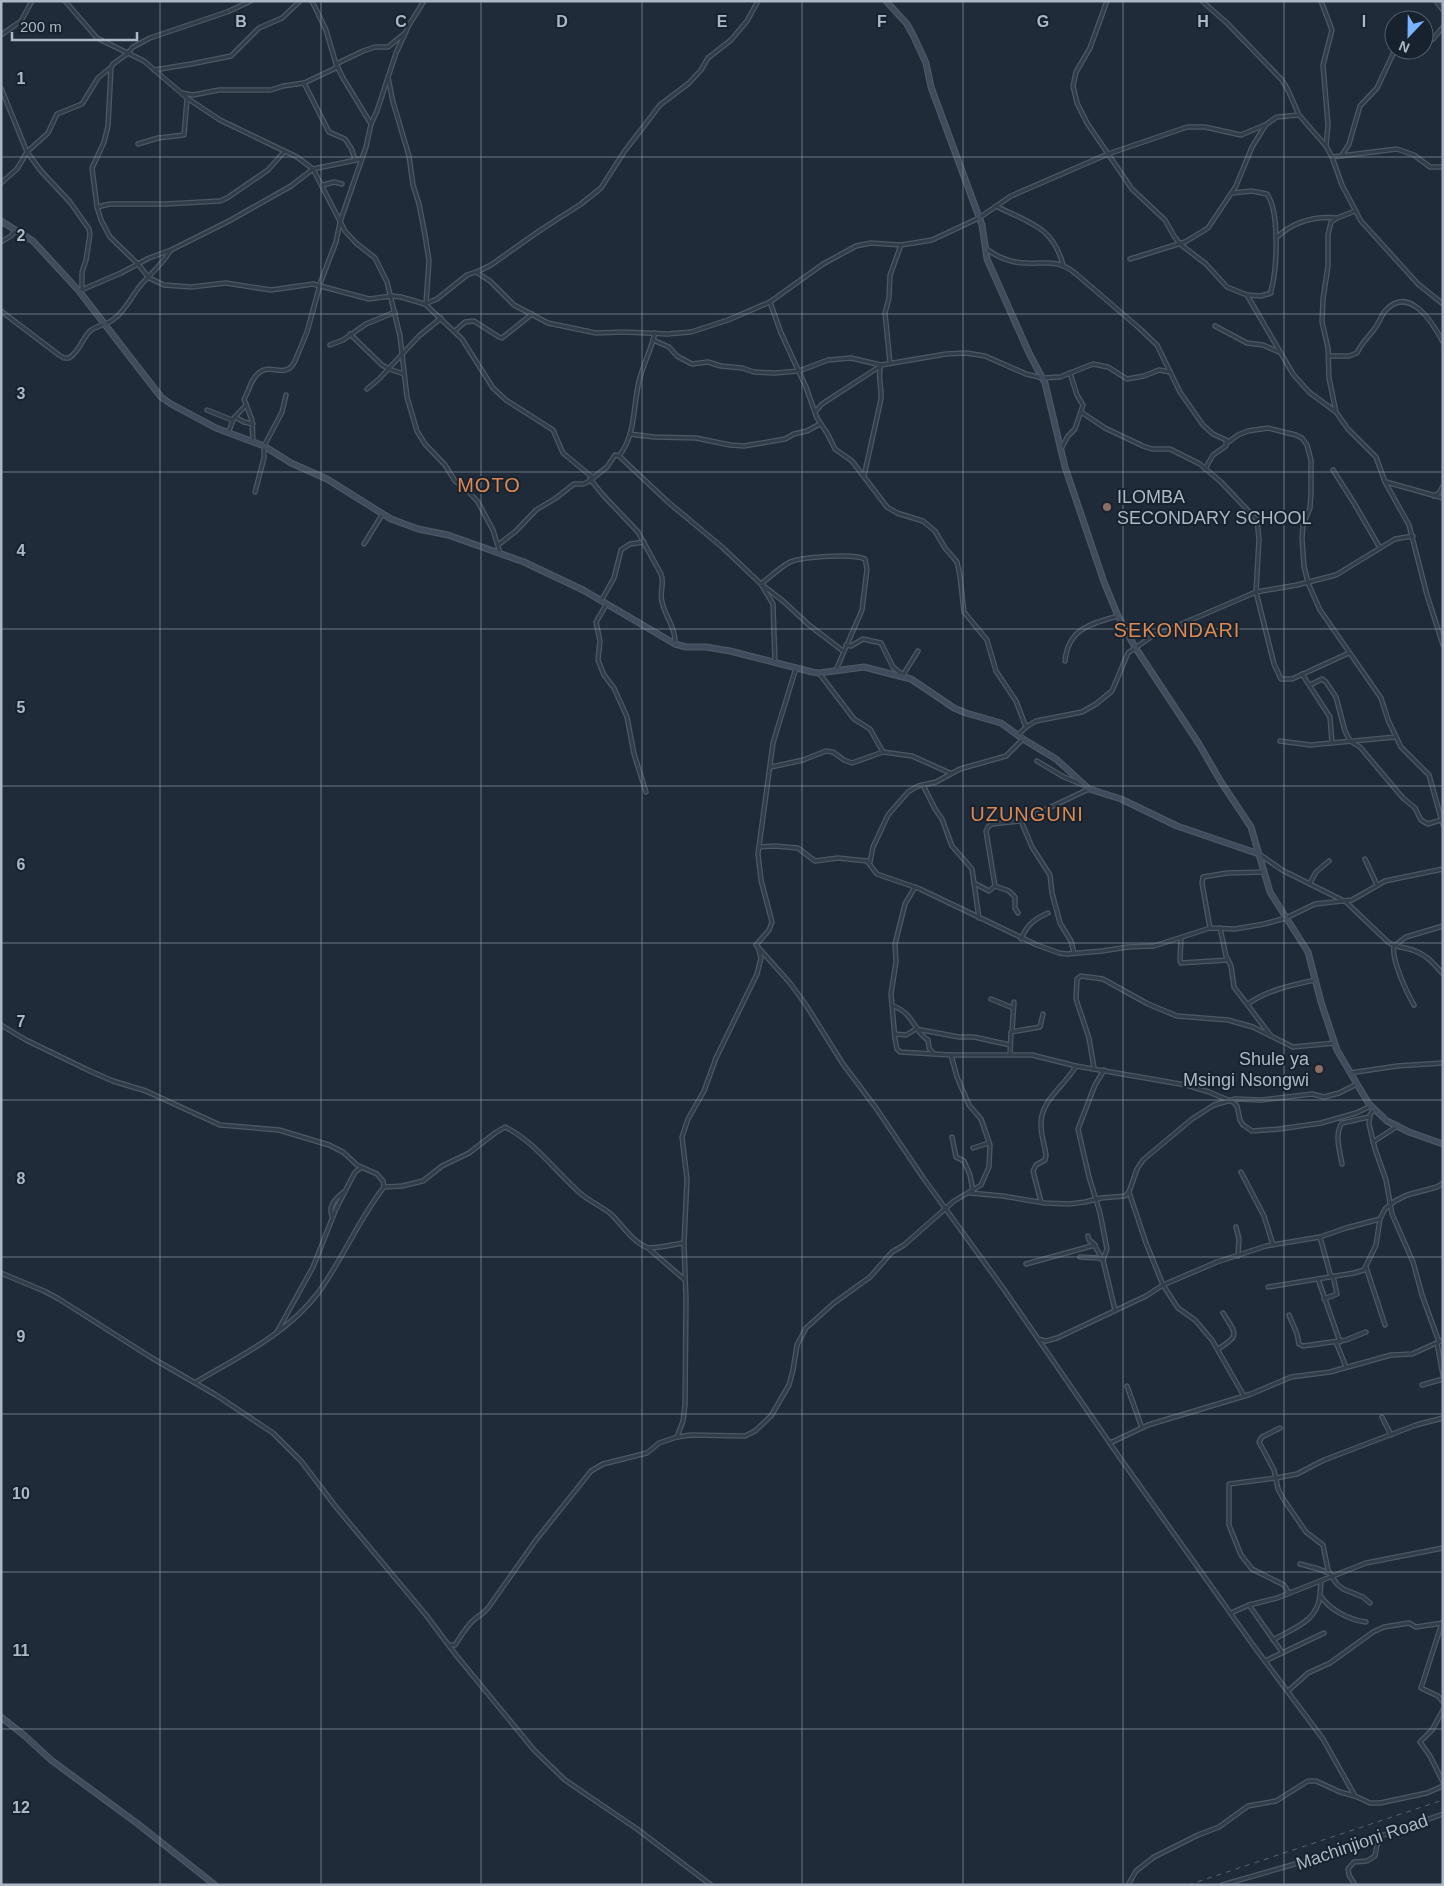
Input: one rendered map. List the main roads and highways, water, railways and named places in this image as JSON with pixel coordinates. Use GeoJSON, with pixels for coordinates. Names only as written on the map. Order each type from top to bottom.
{"type":"FeatureCollection","features":[{"type":"Feature","properties":{"kind":"railway"},"geometry":{"type":"LineString","coordinates":[[1188,1885],[1443,1800]]}},
{"type":"Feature","properties":{"kind":"place","name":"ILOMBA SECONDARY SCHOOL"},"geometry":{"type":"Point","coordinates":[1107,507]}},
{"type":"Feature","properties":{"kind":"place","name":"Shule ya Msingi Nsongwi"},"geometry":{"type":"Point","coordinates":[1319,1069]}},
{"type":"Feature","properties":{"kind":"district","name":"MOTO"},"geometry":{"type":"Point","coordinates":[489,485]}},
{"type":"Feature","properties":{"kind":"district","name":"SEKONDARI"},"geometry":{"type":"Point","coordinates":[1177,630]}},
{"type":"Feature","properties":{"kind":"district","name":"UZUNGUNI"},"geometry":{"type":"Point","coordinates":[1027,814]}}]}
